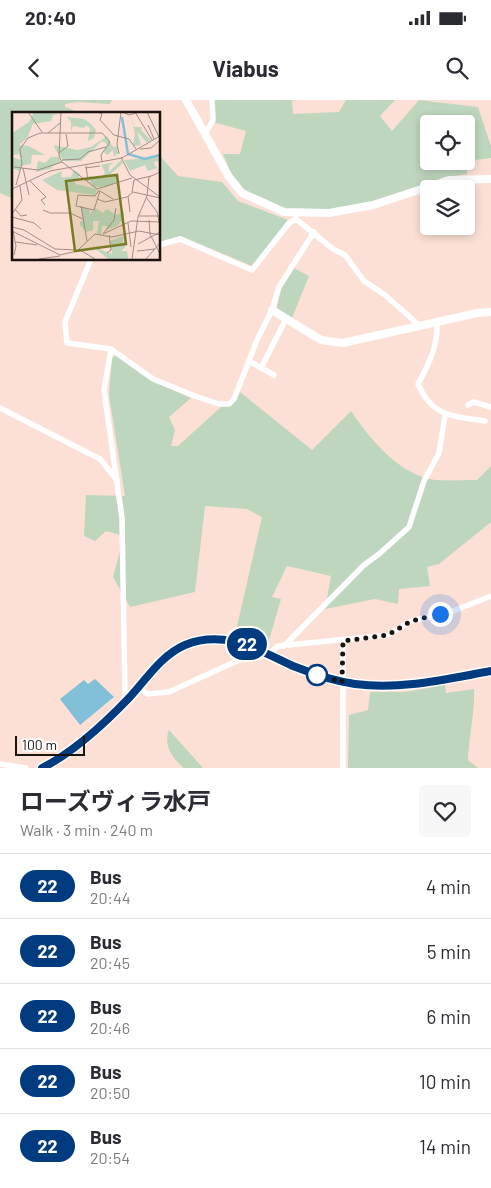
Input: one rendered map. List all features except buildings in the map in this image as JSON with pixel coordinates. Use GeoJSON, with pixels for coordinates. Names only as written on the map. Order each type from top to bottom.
{"type":"FeatureCollection","features":[{"type":"Feature","properties":{"kind":"street"},"geometry":{"type":"LineString","coordinates":[[186,100],[229,176],[242,193],[296,216],[333,249],[345,254],[364,280],[386,295],[420,326]]}},
{"type":"Feature","properties":{"kind":"street"},"geometry":{"type":"LineString","coordinates":[[206,134],[213,120],[212,100]]}},
{"type":"Feature","properties":{"kind":"street"},"geometry":{"type":"LineString","coordinates":[[160,245],[180,239],[252,270],[296,216],[373,205],[448,180],[491,179]]}},
{"type":"Feature","properties":{"kind":"street"},"geometry":{"type":"LineString","coordinates":[[90,260],[66,322],[67,343],[111,348],[153,379],[219,404],[229,404],[234,399],[272,310],[279,287],[314,232]]}},
{"type":"Feature","properties":{"kind":"street"},"geometry":{"type":"LineString","coordinates":[[272,310],[321,340],[343,343],[491,312]]}},
{"type":"Feature","properties":{"kind":"street"},"geometry":{"type":"LineString","coordinates":[[260,368],[286,319]]}},
{"type":"Feature","properties":{"kind":"street"},"geometry":{"type":"LineString","coordinates":[[437,322],[438,335],[432,360],[418,384],[430,403],[445,415],[484,421]]}},
{"type":"Feature","properties":{"kind":"street"},"geometry":{"type":"LineString","coordinates":[[111,348],[104,390],[122,518],[125,696]]}},
{"type":"Feature","properties":{"kind":"street"},"geometry":{"type":"LineString","coordinates":[[249,361],[274,375]]}},
{"type":"Feature","properties":{"kind":"street"},"geometry":{"type":"LineString","coordinates":[[468,405],[474,402],[491,407]]}},
{"type":"Feature","properties":{"kind":"street"},"geometry":{"type":"LineString","coordinates":[[0,408],[100,459],[118,480]]}},
{"type":"Feature","properties":{"kind":"street"},"geometry":{"type":"LineString","coordinates":[[284,646],[364,565],[379,554],[408,526],[424,481],[439,453],[445,415]]}},
{"type":"Feature","properties":{"kind":"street"},"geometry":{"type":"LineString","coordinates":[[269,654],[276,647],[388,635],[411,621],[453,611],[491,596]]}},
{"type":"Feature","properties":{"kind":"street"},"geometry":{"type":"LineString","coordinates":[[47,767],[84,740],[137,688],[162,660],[186,645],[219,639],[235,641],[257,648],[306,671],[342,682],[400,685],[491,671]]}},
{"type":"Feature","properties":{"kind":"street"},"geometry":{"type":"LineString","coordinates":[[343,641],[343,768]]}},
{"type":"Feature","properties":{"kind":"street"},"geometry":{"type":"LineString","coordinates":[[137,688],[148,694],[168,692],[252,654],[257,648]]}},
{"type":"Feature","properties":{"kind":"street"},"geometry":{"type":"LineString","coordinates":[[0,764],[26,768]]}},
{"type":"Feature","properties":{"kind":"green space"},"geometry":{"type":"Polygon","coordinates":[[[0,100],[112,100],[110,104],[78,102],[65,104],[65,107],[79,112],[12,112],[12,198],[0,193],[0,100]]]}},
{"type":"Feature","properties":{"kind":"green space"},"geometry":{"type":"Polygon","coordinates":[[[212,100],[292,100],[293,114],[339,112],[346,100],[395,100],[380,116],[392,131],[419,100],[478,107],[491,146],[491,158],[475,160],[475,115],[420,115],[420,170],[467,170],[467,174],[441,180],[420,180],[420,187],[373,202],[329,211],[284,209],[244,190],[231,173],[223,154],[240,154],[246,131],[213,122],[212,100]]]}},
{"type":"Feature","properties":{"kind":"green space"},"geometry":{"type":"Polygon","coordinates":[[[160,156],[178,176],[222,182],[238,201],[288,220],[252,266],[181,236],[160,242],[160,156]]]}},
{"type":"Feature","properties":{"kind":"green space"},"geometry":{"type":"Polygon","coordinates":[[[294,268],[309,276],[292,318],[277,308],[281,288],[294,268]]]}},
{"type":"Feature","properties":{"kind":"green space"},"geometry":{"type":"Polygon","coordinates":[[[116,355],[152,381],[191,398],[169,417],[175,430],[171,446],[178,446],[222,406],[231,406],[240,392],[312,450],[351,411],[376,444],[409,471],[422,477],[435,480],[477,480],[491,466],[491,522],[439,564],[427,567],[430,586],[399,589],[398,604],[375,599],[325,609],[331,576],[287,566],[272,597],[281,599],[267,647],[235,635],[262,517],[247,509],[205,506],[195,592],[130,607],[113,577],[124,536],[106,531],[95,541],[84,536],[86,495],[125,496],[109,395],[112,358],[116,355]]]}},
{"type":"Feature","properties":{"kind":"green space"},"geometry":{"type":"Polygon","coordinates":[[[445,685],[446,693],[474,689],[468,760],[478,768],[348,768],[349,715],[368,710],[370,692],[405,692],[445,685]]]}},
{"type":"Feature","properties":{"kind":"green space"},"geometry":{"type":"Polygon","coordinates":[[[169,730],[203,768],[184,768],[176,760],[168,746],[167,736],[169,730]]]}},
{"type":"Feature","properties":{"kind":"water"},"geometry":{"type":"Polygon","coordinates":[[[95,679],[114,697],[80,725],[60,699],[84,680],[88,684],[95,679]]]}},
{"type":"Feature","properties":{"kind":"bus line","name":"22"},"geometry":{"type":"LineString","coordinates":[[42,768],[84,740],[127,700],[154,668],[169,654],[199,641],[219,639],[244,643],[318,675],[342,682],[370,685],[412,684],[491,671]]}},
{"type":"Feature","properties":{"kind":"route"},"geometry":{"type":"LineString","coordinates":[[317,675],[342,682],[343,641],[388,635],[411,621],[440,614]]}}]}
